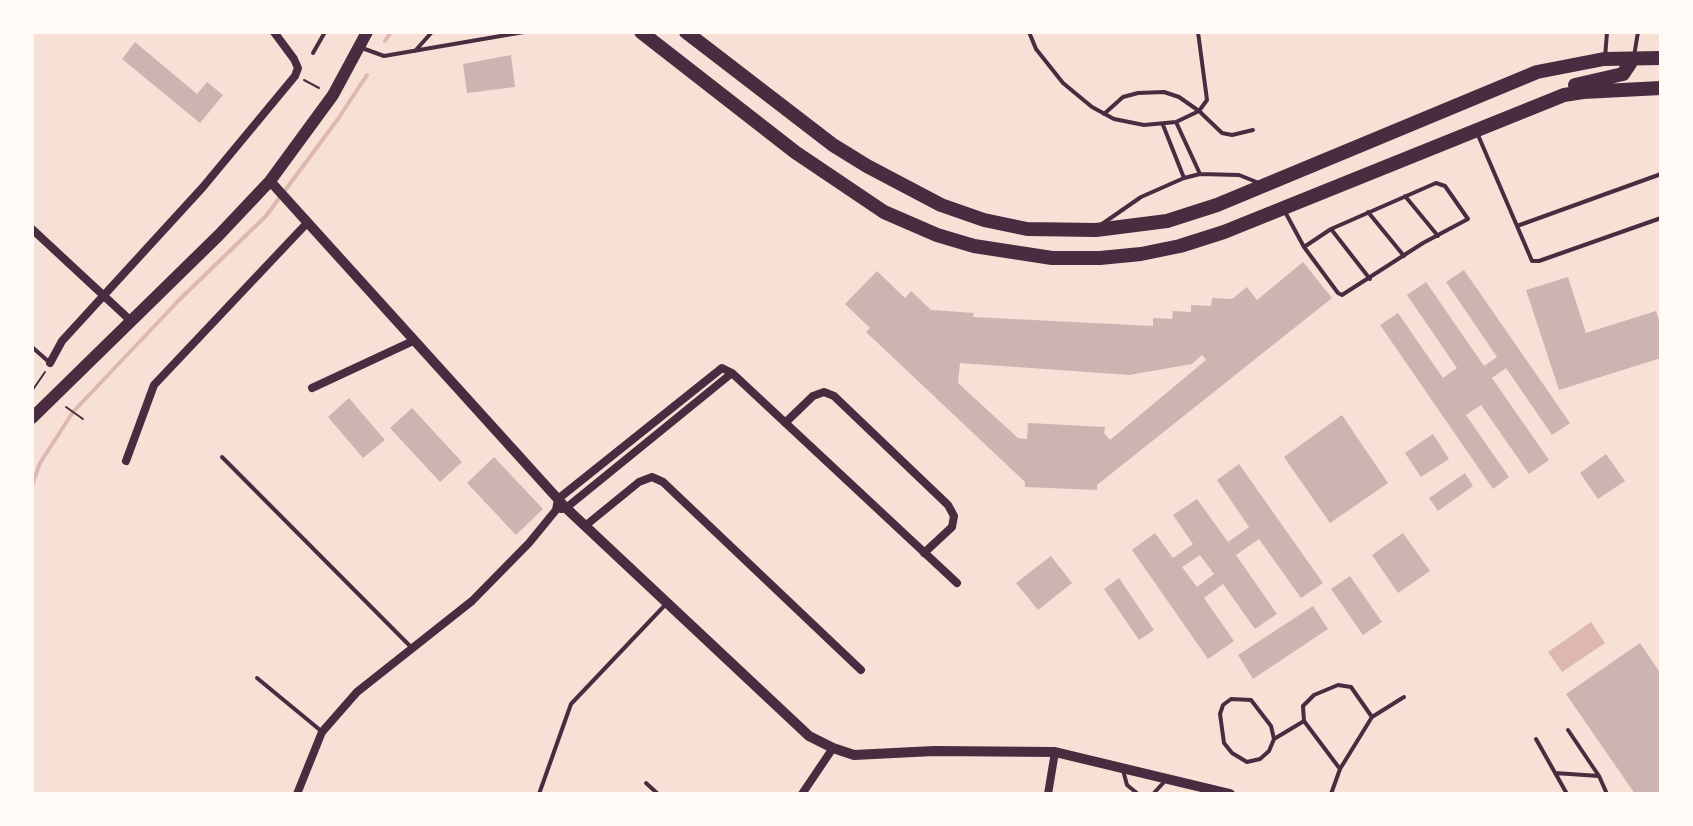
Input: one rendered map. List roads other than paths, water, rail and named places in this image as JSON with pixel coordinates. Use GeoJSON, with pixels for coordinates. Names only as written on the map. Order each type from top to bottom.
{"type":"FeatureCollection","features":[{"type":"Feature","properties":{"kind":"main road"},"geometry":{"type":"LineString","coordinates":[[32,418],[240,215],[270,181],[333,95],[367,32]]}},
{"type":"Feature","properties":{"kind":"main road"},"geometry":{"type":"LineString","coordinates":[[641,32],[840,185],[884,212],[937,235],[974,246],[1052,258],[1100,258],[1180,246],[1224,232],[1564,95],[1661,88]]}},
{"type":"Feature","properties":{"kind":"main road"},"geometry":{"type":"LineString","coordinates":[[686,32],[833,145],[909,191],[969,215],[1027,229],[1096,230],[1167,221],[1217,205],[1537,72],[1604,59],[1661,58]]}},
{"type":"Feature","properties":{"kind":"main road"},"geometry":{"type":"LineString","coordinates":[[1455,138],[1494,116],[1550,93],[1623,74],[1633,59]]}},
{"type":"Feature","properties":{"kind":"street"},"geometry":{"type":"LineString","coordinates":[[50,363],[62,341],[203,187],[295,76],[298,68],[294,59],[274,32]]}},
{"type":"Feature","properties":{"kind":"street"},"geometry":{"type":"LineString","coordinates":[[270,181],[560,506],[809,736],[854,755],[934,751],[1055,752],[1230,794]]}},
{"type":"Feature","properties":{"kind":"street"},"geometry":{"type":"LineString","coordinates":[[126,461],[154,385],[308,222]]}},
{"type":"Feature","properties":{"kind":"street"},"geometry":{"type":"LineString","coordinates":[[32,229],[131,321]]}},
{"type":"Feature","properties":{"kind":"street"},"geometry":{"type":"LineString","coordinates":[[312,388],[413,341]]}},
{"type":"Feature","properties":{"kind":"street"},"geometry":{"type":"LineString","coordinates":[[297,794],[322,732],[357,692],[472,601],[529,543],[560,506],[732,373],[957,583]]}},
{"type":"Feature","properties":{"kind":"street"},"geometry":{"type":"LineString","coordinates":[[785,423],[813,396],[824,392],[834,396],[948,505],[954,516],[952,527],[924,553]]}},
{"type":"Feature","properties":{"kind":"street"},"geometry":{"type":"LineString","coordinates":[[585,526],[639,482],[652,477],[663,482],[861,670]]}},
{"type":"Feature","properties":{"kind":"street"},"geometry":{"type":"LineString","coordinates":[[802,794],[833,748]]}},
{"type":"Feature","properties":{"kind":"street"},"geometry":{"type":"LineString","coordinates":[[1048,794],[1055,752]]}},
{"type":"Feature","properties":{"kind":"lane"},"geometry":{"type":"LineString","coordinates":[[313,53],[325,32]]}},
{"type":"Feature","properties":{"kind":"lane"},"geometry":{"type":"LineString","coordinates":[[414,51],[432,32]]}},
{"type":"Feature","properties":{"kind":"lane"},"geometry":{"type":"LineString","coordinates":[[360,47],[384,56],[524,32]]}},
{"type":"Feature","properties":{"kind":"lane"},"geometry":{"type":"LineString","coordinates":[[1029,32],[1036,49],[1063,83],[1104,114],[1144,125],[1176,122],[1199,111],[1207,100],[1198,32]]}},
{"type":"Feature","properties":{"kind":"lane"},"geometry":{"type":"LineString","coordinates":[[1604,59],[1607,32]]}},
{"type":"Feature","properties":{"kind":"lane"},"geometry":{"type":"LineString","coordinates":[[1633,59],[1638,32]]}},
{"type":"Feature","properties":{"kind":"lane"},"geometry":{"type":"LineString","coordinates":[[1104,114],[1123,97],[1164,92],[1179,97],[1199,111],[1222,133],[1232,135],[1253,130]]}},
{"type":"Feature","properties":{"kind":"lane"},"geometry":{"type":"LineString","coordinates":[[1176,122],[1200,174]]}},
{"type":"Feature","properties":{"kind":"lane"},"geometry":{"type":"LineString","coordinates":[[1163,125],[1184,178]]}},
{"type":"Feature","properties":{"kind":"lane"},"geometry":{"type":"LineString","coordinates":[[1475,129],[1532,261],[1661,218]]}},
{"type":"Feature","properties":{"kind":"lane"},"geometry":{"type":"LineString","coordinates":[[1096,230],[1107,218],[1141,197],[1184,178],[1200,174],[1239,175],[1265,185]]}},
{"type":"Feature","properties":{"kind":"lane"},"geometry":{"type":"LineString","coordinates":[[1517,226],[1661,174]]}},
{"type":"Feature","properties":{"kind":"lane"},"geometry":{"type":"LineString","coordinates":[[1283,208],[1304,247],[1342,295],[1468,219],[1445,186],[1436,183],[1331,229],[1304,247]]}},
{"type":"Feature","properties":{"kind":"lane"},"geometry":{"type":"LineString","coordinates":[[1405,196],[1438,236]]}},
{"type":"Feature","properties":{"kind":"lane"},"geometry":{"type":"LineString","coordinates":[[1368,212],[1404,256]]}},
{"type":"Feature","properties":{"kind":"lane"},"geometry":{"type":"LineString","coordinates":[[1331,229],[1370,279]]}},
{"type":"Feature","properties":{"kind":"lane"},"geometry":{"type":"LineString","coordinates":[[32,347],[50,363]]}},
{"type":"Feature","properties":{"kind":"lane"},"geometry":{"type":"LineString","coordinates":[[222,457],[412,648]]}},
{"type":"Feature","properties":{"kind":"lane"},"geometry":{"type":"LineString","coordinates":[[539,794],[571,704],[667,602]]}},
{"type":"Feature","properties":{"kind":"lane"},"geometry":{"type":"LineString","coordinates":[[257,678],[322,732]]}},
{"type":"Feature","properties":{"kind":"lane"},"geometry":{"type":"LineString","coordinates":[[1340,769],[1304,721],[1303,706],[1314,695],[1338,685],[1351,687],[1372,717]]}},
{"type":"Feature","properties":{"kind":"lane"},"geometry":{"type":"LineString","coordinates":[[1331,794],[1340,769],[1372,717],[1404,697]]}},
{"type":"Feature","properties":{"kind":"lane"},"geometry":{"type":"LineString","coordinates":[[1274,739],[1271,726],[1251,700],[1231,699],[1223,705],[1220,714],[1224,743],[1232,753],[1247,762],[1260,759],[1269,751],[1274,739],[1304,721]]}},
{"type":"Feature","properties":{"kind":"lane"},"geometry":{"type":"LineString","coordinates":[[1568,730],[1599,776],[1607,794]]}},
{"type":"Feature","properties":{"kind":"lane"},"geometry":{"type":"LineString","coordinates":[[1536,739],[1567,794]]}},
{"type":"Feature","properties":{"kind":"lane"},"geometry":{"type":"LineString","coordinates":[[1122,767],[1127,785],[1138,794]]}},
{"type":"Feature","properties":{"kind":"lane"},"geometry":{"type":"LineString","coordinates":[[1555,773],[1599,776]]}},
{"type":"Feature","properties":{"kind":"lane"},"geometry":{"type":"LineString","coordinates":[[1153,794],[1168,778]]}},
{"type":"Feature","properties":{"kind":"lane"},"geometry":{"type":"LineString","coordinates":[[646,783],[658,794]]}},
{"type":"Feature","properties":{"kind":"waterway"},"geometry":{"type":"LineString","coordinates":[[385,41],[391,32]]}},
{"type":"Feature","properties":{"kind":"waterway"},"geometry":{"type":"LineString","coordinates":[[32,485],[40,463],[73,412],[179,300],[266,216],[367,75]]}}]}
